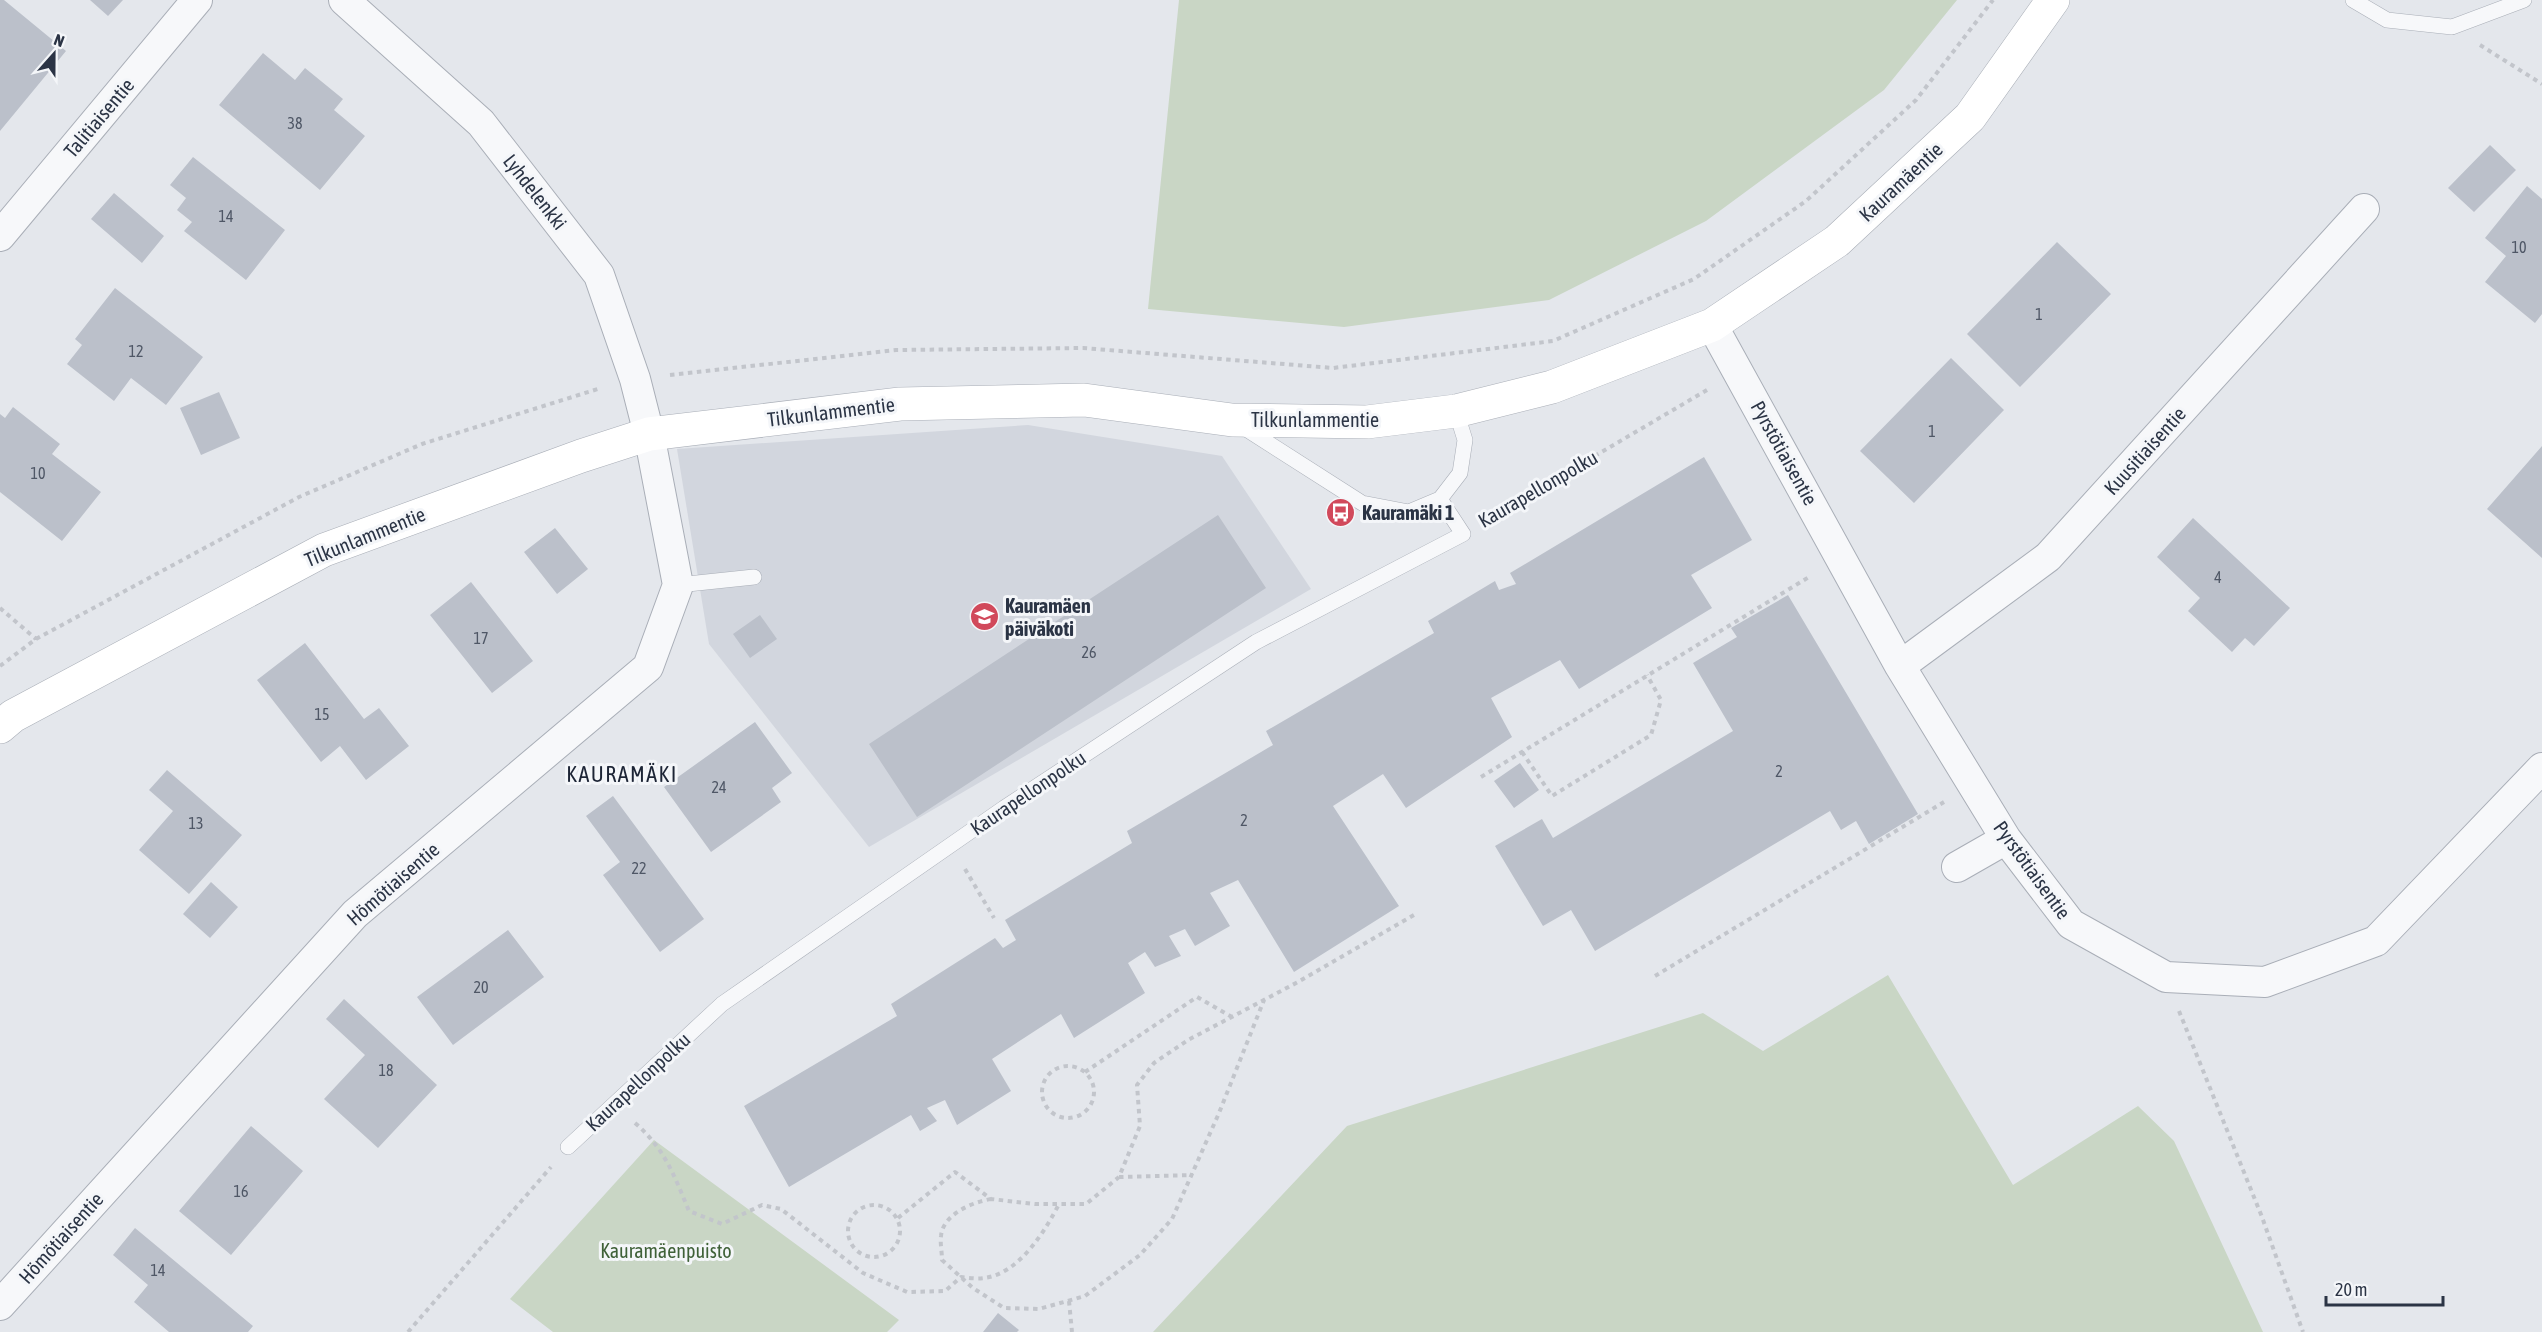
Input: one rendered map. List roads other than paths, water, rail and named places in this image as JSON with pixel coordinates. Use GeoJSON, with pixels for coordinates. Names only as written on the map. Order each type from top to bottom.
{"type":"FeatureCollection","features":[{"type":"Feature","properties":{"kind":"street","name":"Talitiaisentie"},"geometry":{"type":"LineString","coordinates":[[0,236],[197,0]]}},
{"type":"Feature","properties":{"kind":"street","name":"Lyhdelenkki"},"geometry":{"type":"LineString","coordinates":[[344,0],[481,123],[599,275],[635,379],[649,434]]}},
{"type":"Feature","properties":{"kind":"street","name":"Kauramäentie"},"geometry":{"type":"LineString","coordinates":[[1712,325],[1837,241],[1970,117],[2053,0]]}},
{"type":"Feature","properties":{"kind":"street","name":"Kuusitiaisentie"},"geometry":{"type":"LineString","coordinates":[[1900,666],[2048,558],[2364,209]]}},
{"type":"Feature","properties":{"kind":"street","name":"Tilkunlammentie"},"geometry":{"type":"LineString","coordinates":[[0,727],[13,716],[324,550],[581,456],[649,434],[900,404],[1084,400],[1232,420],[1367,422],[1456,411],[1552,387],[1712,325]]}},
{"type":"Feature","properties":{"kind":"street","name":"Pyrstötiaisentie"},"geometry":{"type":"LineString","coordinates":[[1712,325],[1900,666],[2006,839],[2071,924],[2166,977],[2265,982],[2376,941],[2542,768]]}},
{"type":"Feature","properties":{"kind":"street"},"geometry":{"type":"LineString","coordinates":[[649,434],[678,585]]}},
{"type":"Feature","properties":{"kind":"street","name":"Hömötiaisentie"},"geometry":{"type":"LineString","coordinates":[[0,1305],[355,914],[648,667],[678,585]]}},
{"type":"Feature","properties":{"kind":"street"},"geometry":{"type":"LineString","coordinates":[[1957,867],[2006,839]]}},
{"type":"Feature","properties":{"kind":"lane"},"geometry":{"type":"LineString","coordinates":[[2353,0],[2388,20],[2451,27],[2524,0]]}},
{"type":"Feature","properties":{"kind":"lane"},"geometry":{"type":"LineString","coordinates":[[1232,420],[1362,503],[1409,512],[1440,499],[1460,472],[1465,440],[1456,411]]}},
{"type":"Feature","properties":{"kind":"lane","name":"Kaurapellonpolku"},"geometry":{"type":"LineString","coordinates":[[568,1147],[722,1004],[950,845],[1256,642],[1463,534],[1440,499]]}},
{"type":"Feature","properties":{"kind":"lane"},"geometry":{"type":"LineString","coordinates":[[678,585],[754,577]]}},
{"type":"Feature","properties":{"kind":"place","name":"Kauramäki 1"},"geometry":{"type":"Point","coordinates":[1341,513]}},
{"type":"Feature","properties":{"kind":"place","name":"Kauramäen päiväkoti"},"geometry":{"type":"Point","coordinates":[984,617]}},
{"type":"Feature","properties":{"kind":"district","name":"KAURAMÄKI"},"geometry":{"type":"Point","coordinates":[622,774]}},
{"type":"Feature","properties":{"kind":"park label","name":"Kauramäenpuisto"},"geometry":{"type":"Point","coordinates":[666,1251]}}]}
